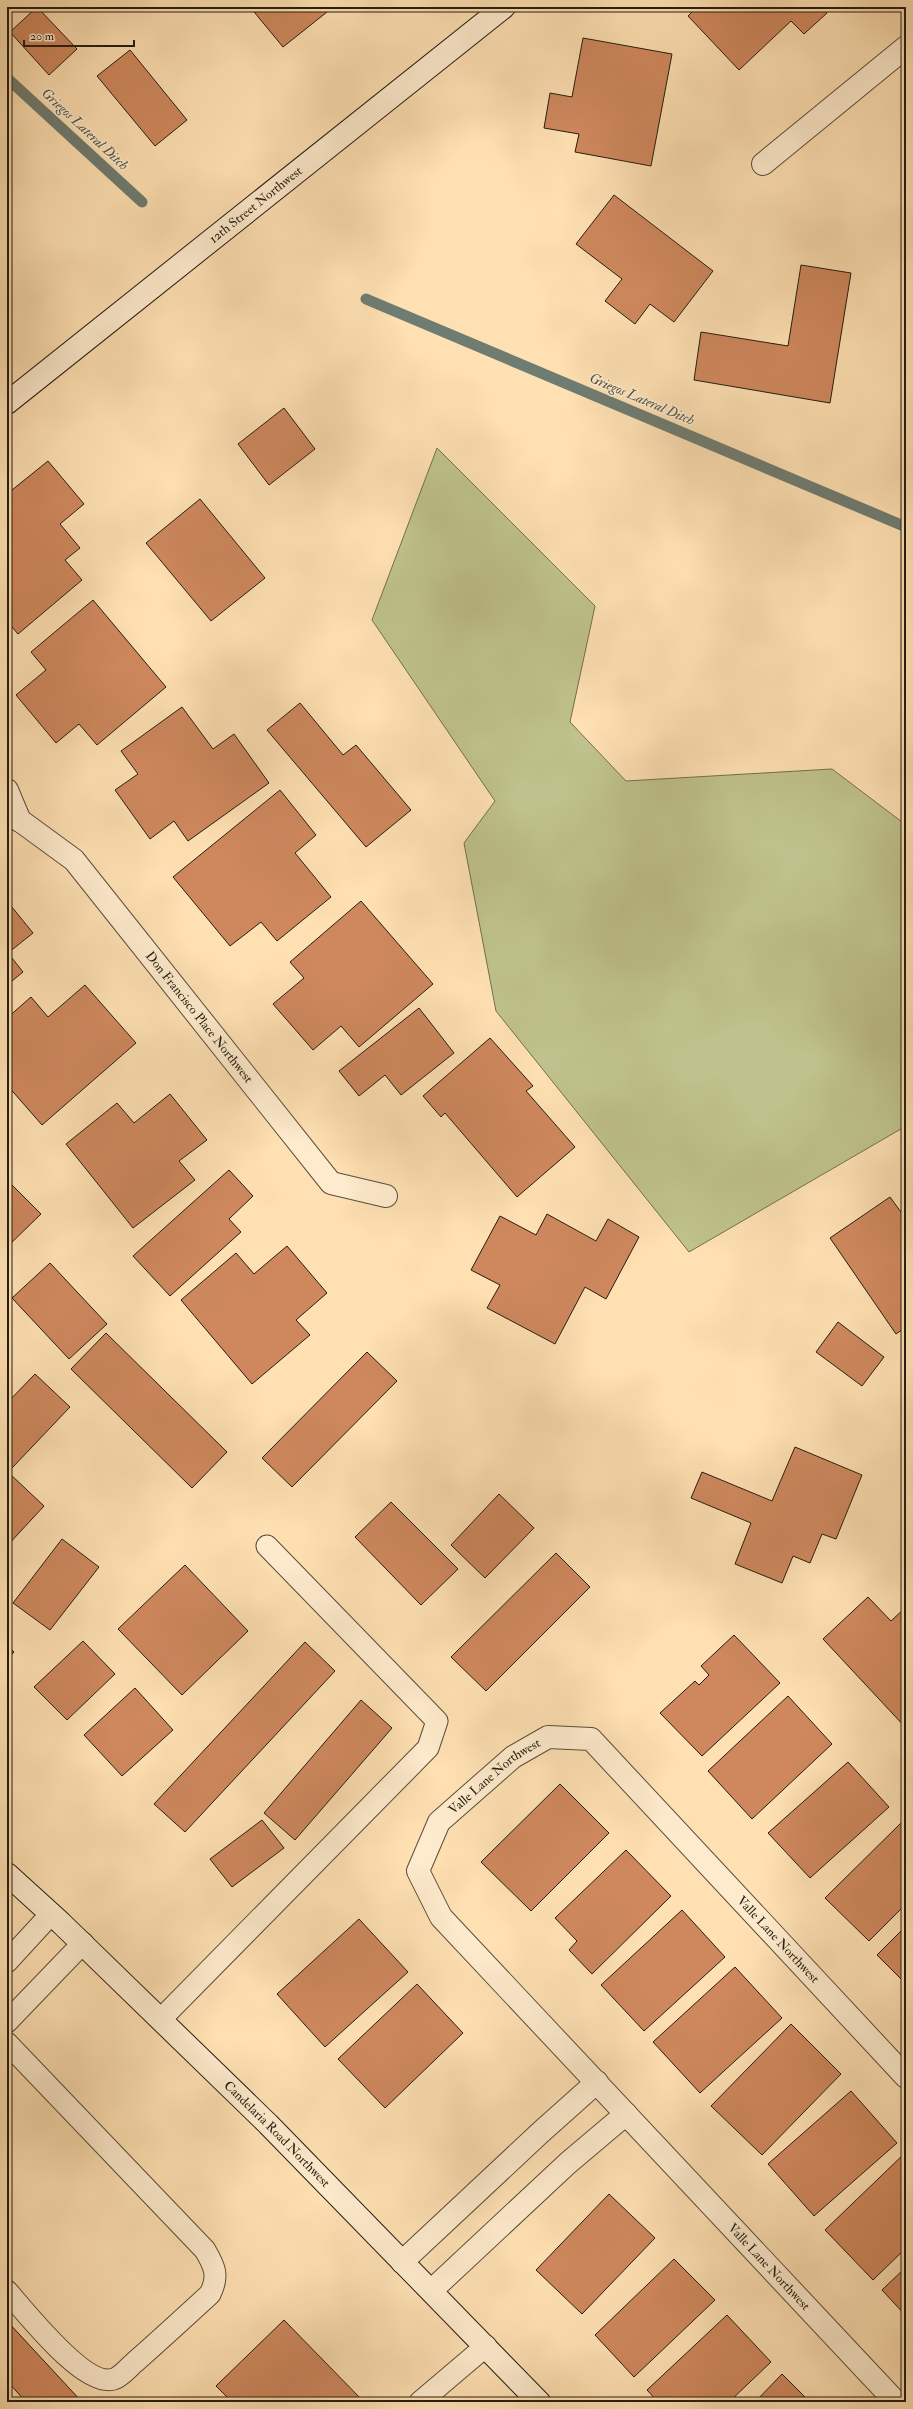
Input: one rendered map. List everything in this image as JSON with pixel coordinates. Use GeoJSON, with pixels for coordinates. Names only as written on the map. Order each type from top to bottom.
{"type":"FeatureCollection","features":[{"type":"Feature","properties":{"kind":"street","name":"12th Street Northwest"},"geometry":{"type":"LineString","coordinates":[[7,403],[504,7]]}},
{"type":"Feature","properties":{"kind":"street"},"geometry":{"type":"LineString","coordinates":[[763,164],[906,47]]}},
{"type":"Feature","properties":{"kind":"street","name":"Don Francisco Place Northwest"},"geometry":{"type":"LineString","coordinates":[[7,790],[13,816],[74,860],[331,1183],[386,1196]]}},
{"type":"Feature","properties":{"kind":"street","name":"Valle Lane Northwest"},"geometry":{"type":"LineString","coordinates":[[896,2402],[441,1917],[418,1871],[439,1822],[513,1757],[548,1737],[591,1739],[906,2077]]}},
{"type":"Feature","properties":{"kind":"street","name":"Candelaria Road Northwest"},"geometry":{"type":"LineString","coordinates":[[7,1874],[82,1943],[268,2124],[402,2262],[432,2290],[539,2402]]}},
{"type":"Feature","properties":{"kind":"street"},"geometry":{"type":"LineString","coordinates":[[402,2262],[541,2132],[597,2082]]}},
{"type":"Feature","properties":{"kind":"street"},"geometry":{"type":"LineString","coordinates":[[432,2290],[568,2163],[626,2114]]}},
{"type":"Feature","properties":{"kind":"lane"},"geometry":{"type":"LineString","coordinates":[[161,2019],[428,1748],[437,1722],[267,1546]]}},
{"type":"Feature","properties":{"kind":"lane"},"geometry":{"type":"LineString","coordinates":[[7,1962],[51,1914]]}},
{"type":"Feature","properties":{"kind":"lane"},"geometry":{"type":"LineString","coordinates":[[7,2022],[82,1943]]}},
{"type":"Feature","properties":{"kind":"lane"},"geometry":{"type":"LineString","coordinates":[[7,2043],[205,2250],[214,2265],[216,2282],[210,2294],[139,2358],[115,2379],[105,2380],[90,2374],[66,2356],[7,2291]]}},
{"type":"Feature","properties":{"kind":"lane"},"geometry":{"type":"LineString","coordinates":[[420,2402],[486,2346]]}},
{"type":"Feature","properties":{"kind":"green space"},"geometry":{"type":"Polygon","coordinates":[[[437,448],[595,606],[570,722],[626,781],[832,769],[906,825],[906,1126],[689,1252],[496,1011],[464,843],[495,801],[372,620],[437,448]]]}},
{"type":"Feature","properties":{"kind":"building"},"geometry":{"type":"Polygon","coordinates":[[[37,7],[77,49],[49,75],[10,32],[37,7]]]}},
{"type":"Feature","properties":{"kind":"building"},"geometry":{"type":"Polygon","coordinates":[[[250,7],[331,7],[332,8],[283,47],[250,7]]]}},
{"type":"Feature","properties":{"kind":"building"},"geometry":{"type":"Polygon","coordinates":[[[697,7],[821,7],[827,13],[804,34],[791,21],[739,70],[688,16],[697,7]]]}},
{"type":"Feature","properties":{"kind":"building"},"geometry":{"type":"Polygon","coordinates":[[[583,38],[672,54],[651,166],[575,152],[579,134],[544,128],[550,93],[572,97],[583,38]]]}},
{"type":"Feature","properties":{"kind":"building"},"geometry":{"type":"Polygon","coordinates":[[[130,50],[187,120],[155,146],[97,76],[130,50]]]}},
{"type":"Feature","properties":{"kind":"building"},"geometry":{"type":"Polygon","coordinates":[[[614,195],[713,271],[674,322],[650,304],[635,324],[605,301],[622,279],[576,244],[614,195]]]}},
{"type":"Feature","properties":{"kind":"building"},"geometry":{"type":"Polygon","coordinates":[[[801,265],[851,273],[830,403],[694,380],[701,332],[788,346],[801,265]]]}},
{"type":"Feature","properties":{"kind":"building"},"geometry":{"type":"Polygon","coordinates":[[[284,408],[315,449],[269,485],[238,444],[284,408]]]}},
{"type":"Feature","properties":{"kind":"building"},"geometry":{"type":"Polygon","coordinates":[[[48,461],[84,504],[60,524],[80,548],[65,560],[82,580],[18,634],[7,621],[7,494],[48,461]]]}},
{"type":"Feature","properties":{"kind":"building"},"geometry":{"type":"Polygon","coordinates":[[[200,499],[265,578],[211,621],[146,543],[200,499]]]}},
{"type":"Feature","properties":{"kind":"building"},"geometry":{"type":"Polygon","coordinates":[[[93,600],[166,687],[97,745],[79,724],[56,743],[16,695],[46,670],[31,652],[93,600]]]}},
{"type":"Feature","properties":{"kind":"building"},"geometry":{"type":"Polygon","coordinates":[[[300,703],[343,755],[356,745],[411,810],[366,847],[267,730],[300,703]]]}},
{"type":"Feature","properties":{"kind":"building"},"geometry":{"type":"Polygon","coordinates":[[[182,707],[213,749],[234,734],[269,783],[188,841],[174,821],[150,839],[115,790],[138,774],[121,751],[182,707]]]}},
{"type":"Feature","properties":{"kind":"building"},"geometry":{"type":"Polygon","coordinates":[[[280,790],[316,835],[295,853],[331,897],[277,941],[261,922],[230,946],[173,877],[280,790]]]}},
{"type":"Feature","properties":{"kind":"building"},"geometry":{"type":"Polygon","coordinates":[[[7,901],[33,933],[8,953],[23,972],[7,985],[7,901]]]}},
{"type":"Feature","properties":{"kind":"building"},"geometry":{"type":"Polygon","coordinates":[[[361,901],[433,984],[359,1047],[341,1026],[313,1050],[273,1004],[304,978],[290,962],[361,901]]]}},
{"type":"Feature","properties":{"kind":"building"},"geometry":{"type":"Polygon","coordinates":[[[85,985],[136,1043],[42,1125],[7,1085],[7,1018],[31,997],[48,1017],[85,985]]]}},
{"type":"Feature","properties":{"kind":"building"},"geometry":{"type":"Polygon","coordinates":[[[419,1008],[454,1053],[401,1095],[385,1075],[359,1096],[339,1071],[419,1008]]]}},
{"type":"Feature","properties":{"kind":"building"},"geometry":{"type":"Polygon","coordinates":[[[490,1038],[533,1086],[526,1091],[575,1147],[517,1197],[445,1113],[441,1117],[423,1096],[490,1038]]]}},
{"type":"Feature","properties":{"kind":"building"},"geometry":{"type":"Polygon","coordinates":[[[170,1094],[207,1140],[179,1161],[195,1180],[133,1228],[66,1144],[117,1103],[134,1123],[170,1094]]]}},
{"type":"Feature","properties":{"kind":"building"},"geometry":{"type":"Polygon","coordinates":[[[229,1170],[253,1196],[229,1219],[241,1232],[170,1296],[133,1256],[229,1170]]]}},
{"type":"Feature","properties":{"kind":"building"},"geometry":{"type":"Polygon","coordinates":[[[7,1180],[41,1214],[7,1247],[7,1180]]]}},
{"type":"Feature","properties":{"kind":"building"},"geometry":{"type":"Polygon","coordinates":[[[890,1197],[906,1219],[906,1327],[896,1334],[830,1238],[890,1197]]]}},
{"type":"Feature","properties":{"kind":"building"},"geometry":{"type":"Polygon","coordinates":[[[547,1214],[596,1241],[608,1219],[639,1237],[606,1299],[585,1287],[555,1344],[487,1308],[500,1285],[471,1270],[500,1216],[536,1235],[547,1214]]]}},
{"type":"Feature","properties":{"kind":"building"},"geometry":{"type":"Polygon","coordinates":[[[287,1246],[327,1293],[296,1320],[310,1335],[252,1384],[181,1300],[236,1253],[254,1274],[287,1246]]]}},
{"type":"Feature","properties":{"kind":"building"},"geometry":{"type":"Polygon","coordinates":[[[50,1263],[107,1324],[69,1359],[12,1298],[50,1263]]]}},
{"type":"Feature","properties":{"kind":"building"},"geometry":{"type":"Polygon","coordinates":[[[838,1322],[884,1357],[862,1386],[816,1352],[838,1322]]]}},
{"type":"Feature","properties":{"kind":"building"},"geometry":{"type":"Polygon","coordinates":[[[106,1333],[227,1452],[192,1488],[71,1369],[106,1333]]]}},
{"type":"Feature","properties":{"kind":"building"},"geometry":{"type":"Polygon","coordinates":[[[367,1352],[397,1381],[292,1487],[262,1458],[367,1352]]]}},
{"type":"Feature","properties":{"kind":"building"},"geometry":{"type":"Polygon","coordinates":[[[35,1374],[70,1407],[12,1468],[7,1464],[7,1403],[35,1374]]]}},
{"type":"Feature","properties":{"kind":"building"},"geometry":{"type":"Polygon","coordinates":[[[795,1447],[862,1475],[836,1539],[822,1534],[810,1563],[793,1556],[782,1583],[735,1564],[751,1523],[691,1498],[702,1472],[772,1501],[795,1447]]]}},
{"type":"Feature","properties":{"kind":"building"},"geometry":{"type":"Polygon","coordinates":[[[10,1474],[44,1506],[7,1546],[7,1477],[10,1474]]]}},
{"type":"Feature","properties":{"kind":"building"},"geometry":{"type":"Polygon","coordinates":[[[499,1494],[534,1528],[485,1578],[451,1545],[499,1494]]]}},
{"type":"Feature","properties":{"kind":"building"},"geometry":{"type":"Polygon","coordinates":[[[391,1502],[458,1569],[421,1605],[355,1537],[391,1502]]]}},
{"type":"Feature","properties":{"kind":"building"},"geometry":{"type":"Polygon","coordinates":[[[62,1539],[99,1567],[50,1630],[13,1603],[62,1539]]]}},
{"type":"Feature","properties":{"kind":"building"},"geometry":{"type":"Polygon","coordinates":[[[556,1553],[590,1587],[486,1691],[451,1657],[556,1553]]]}},
{"type":"Feature","properties":{"kind":"building"},"geometry":{"type":"Polygon","coordinates":[[[185,1565],[248,1631],[182,1695],[118,1629],[185,1565]]]}},
{"type":"Feature","properties":{"kind":"building"},"geometry":{"type":"Polygon","coordinates":[[[868,1597],[891,1621],[906,1607],[906,1728],[823,1639],[868,1597]]]}},
{"type":"Feature","properties":{"kind":"building"},"geometry":{"type":"Polygon","coordinates":[[[734,1635],[780,1683],[702,1756],[660,1713],[695,1681],[699,1685],[709,1675],[701,1666],[734,1635]]]}},
{"type":"Feature","properties":{"kind":"building"},"geometry":{"type":"Polygon","coordinates":[[[83,1641],[115,1674],[67,1720],[34,1687],[83,1641]]]}},
{"type":"Feature","properties":{"kind":"building"},"geometry":{"type":"Polygon","coordinates":[[[305,1642],[335,1671],[185,1832],[154,1804],[305,1642]]]}},
{"type":"Feature","properties":{"kind":"building"},"geometry":{"type":"Polygon","coordinates":[[[7,1645],[14,1652],[7,1660],[7,1645]]]}},
{"type":"Feature","properties":{"kind":"building"},"geometry":{"type":"Polygon","coordinates":[[[135,1688],[173,1730],[122,1776],[84,1735],[135,1688]]]}},
{"type":"Feature","properties":{"kind":"building"},"geometry":{"type":"Polygon","coordinates":[[[788,1696],[832,1744],[752,1819],[708,1771],[788,1696]]]}},
{"type":"Feature","properties":{"kind":"building"},"geometry":{"type":"Polygon","coordinates":[[[361,1700],[392,1728],[295,1840],[264,1813],[361,1700]]]}},
{"type":"Feature","properties":{"kind":"building"},"geometry":{"type":"Polygon","coordinates":[[[848,1762],[889,1807],[810,1878],[768,1833],[848,1762]]]}},
{"type":"Feature","properties":{"kind":"building"},"geometry":{"type":"Polygon","coordinates":[[[560,1784],[609,1833],[531,1911],[481,1862],[560,1784]]]}},
{"type":"Feature","properties":{"kind":"building"},"geometry":{"type":"Polygon","coordinates":[[[262,1820],[284,1848],[232,1887],[210,1859],[262,1820]]]}},
{"type":"Feature","properties":{"kind":"building"},"geometry":{"type":"Polygon","coordinates":[[[903,1821],[906,1824],[906,1904],[869,1941],[825,1898],[903,1821]]]}},
{"type":"Feature","properties":{"kind":"building"},"geometry":{"type":"Polygon","coordinates":[[[626,1850],[671,1896],[592,1974],[569,1950],[577,1941],[555,1918],[626,1850]]]}},
{"type":"Feature","properties":{"kind":"building"},"geometry":{"type":"Polygon","coordinates":[[[682,1910],[725,1957],[644,2031],[601,1985],[682,1910]]]}},
{"type":"Feature","properties":{"kind":"building"},"geometry":{"type":"Polygon","coordinates":[[[359,1919],[408,1972],[325,2047],[277,1994],[359,1919]]]}},
{"type":"Feature","properties":{"kind":"building"},"geometry":{"type":"Polygon","coordinates":[[[906,1926],[906,1984],[877,1955],[906,1926]]]}},
{"type":"Feature","properties":{"kind":"building"},"geometry":{"type":"Polygon","coordinates":[[[735,1967],[782,2018],[700,2093],[653,2042],[735,1967]]]}},
{"type":"Feature","properties":{"kind":"building"},"geometry":{"type":"Polygon","coordinates":[[[417,1984],[463,2033],[385,2108],[338,2059],[417,1984]]]}},
{"type":"Feature","properties":{"kind":"building"},"geometry":{"type":"Polygon","coordinates":[[[791,2024],[841,2074],[762,2155],[711,2106],[791,2024]]]}},
{"type":"Feature","properties":{"kind":"building"},"geometry":{"type":"Polygon","coordinates":[[[851,2091],[897,2143],[814,2216],[768,2164],[851,2091]]]}},
{"type":"Feature","properties":{"kind":"building"},"geometry":{"type":"Polygon","coordinates":[[[905,2153],[906,2248],[873,2280],[825,2230],[905,2153]]]}},
{"type":"Feature","properties":{"kind":"building"},"geometry":{"type":"Polygon","coordinates":[[[609,2194],[655,2238],[582,2314],[536,2270],[609,2194]]]}},
{"type":"Feature","properties":{"kind":"building"},"geometry":{"type":"Polygon","coordinates":[[[674,2259],[715,2300],[634,2377],[595,2335],[674,2259]]]}},
{"type":"Feature","properties":{"kind":"building"},"geometry":{"type":"Polygon","coordinates":[[[906,2267],[906,2316],[882,2290],[906,2267]]]}},
{"type":"Feature","properties":{"kind":"building"},"geometry":{"type":"Polygon","coordinates":[[[727,2315],[771,2362],[729,2402],[658,2402],[647,2390],[727,2315]]]}},
{"type":"Feature","properties":{"kind":"building"},"geometry":{"type":"Polygon","coordinates":[[[284,2320],[364,2402],[232,2402],[216,2386],[284,2320]]]}},
{"type":"Feature","properties":{"kind":"building"},"geometry":{"type":"Polygon","coordinates":[[[7,2321],[82,2402],[26,2402],[7,2381],[7,2321]]]}},
{"type":"Feature","properties":{"kind":"building"},"geometry":{"type":"Polygon","coordinates":[[[782,2374],[810,2402],[755,2402],[782,2374]]]}},
{"type":"Feature","properties":{"kind":"waterway","name":"Griegos Lateral Ditch"},"geometry":{"type":"LineString","coordinates":[[7,78],[142,202]]}},
{"type":"Feature","properties":{"kind":"waterway","name":"Griegos Lateral Ditch"},"geometry":{"type":"LineString","coordinates":[[366,299],[906,527]]}}]}
